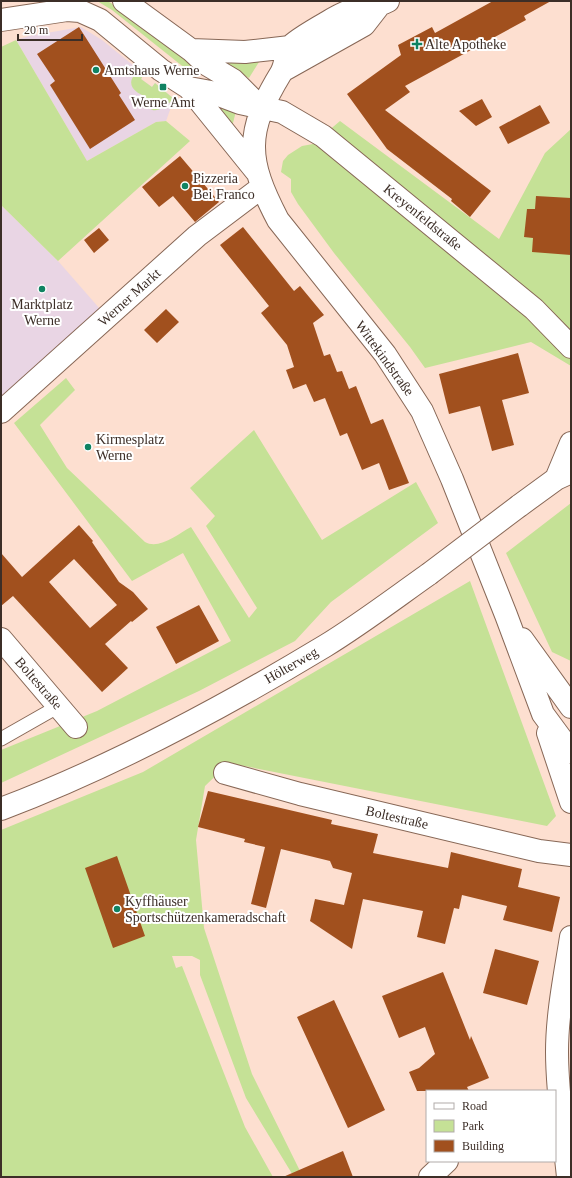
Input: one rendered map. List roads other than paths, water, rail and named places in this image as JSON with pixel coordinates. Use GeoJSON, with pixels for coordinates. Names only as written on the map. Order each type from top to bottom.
{"type":"FeatureCollection","features":[{"type":"Feature","properties":{"kind":"street"},"geometry":{"type":"LineString","coordinates":[[124,1],[191,50],[206,64],[233,80],[261,109]]}},
{"type":"Feature","properties":{"kind":"street"},"geometry":{"type":"LineString","coordinates":[[191,50],[245,52],[290,47],[327,23],[355,9],[383,4]]}},
{"type":"Feature","properties":{"kind":"street"},"geometry":{"type":"LineString","coordinates":[[282,71],[364,25],[383,4]]}},
{"type":"Feature","properties":{"kind":"street","name":"Kreyenfeldstraße"},"geometry":{"type":"LineString","coordinates":[[1,20],[67,5],[100,20],[161,70],[189,88],[259,179]]}},
{"type":"Feature","properties":{"kind":"street"},"geometry":{"type":"LineString","coordinates":[[282,71],[290,47]]}},
{"type":"Feature","properties":{"kind":"street","name":"Wittekindstraße"},"geometry":{"type":"LineString","coordinates":[[282,71],[271,87],[261,109],[255,128],[254,146],[259,179],[278,220],[385,354],[422,411],[452,479],[508,620],[543,714],[571,752]]}},
{"type":"Feature","properties":{"kind":"street","name":"Kreyenfeldstraße"},"geometry":{"type":"LineString","coordinates":[[189,88],[211,92],[261,109],[282,112],[323,136],[534,309],[571,347]]}},
{"type":"Feature","properties":{"kind":"street","name":"Werner Markt"},"geometry":{"type":"LineString","coordinates":[[1,412],[259,179]]}},
{"type":"Feature","properties":{"kind":"street"},"geometry":{"type":"LineString","coordinates":[[563,476],[571,443]]}},
{"type":"Feature","properties":{"kind":"street","name":"Hölterweg"},"geometry":{"type":"LineString","coordinates":[[1,808],[74,778],[201,717],[326,646],[429,574],[519,506],[563,476]]}},
{"type":"Feature","properties":{"kind":"street","name":"Wittekindstraße"},"geometry":{"type":"LineString","coordinates":[[508,620],[571,707]]}},
{"type":"Feature","properties":{"kind":"street","name":"Boltestraße"},"geometry":{"type":"LineString","coordinates":[[1,639],[76,727]]}},
{"type":"Feature","properties":{"kind":"street","name":"Wittekindstraße"},"geometry":{"type":"LineString","coordinates":[[546,671],[571,683]]}},
{"type":"Feature","properties":{"kind":"street"},"geometry":{"type":"LineString","coordinates":[[543,714],[571,802]]}},
{"type":"Feature","properties":{"kind":"street","name":"Boltestraße"},"geometry":{"type":"LineString","coordinates":[[224,773],[300,794],[531,849],[571,855]]}},
{"type":"Feature","properties":{"kind":"street"},"geometry":{"type":"LineString","coordinates":[[554,1090],[559,1014],[570,942]]}},
{"type":"Feature","properties":{"kind":"street"},"geometry":{"type":"LineString","coordinates":[[556,1102],[568,1177]]}},
{"type":"Feature","properties":{"kind":"street"},"geometry":{"type":"LineString","coordinates":[[430,1177],[446,1162]]}},
{"type":"Feature","properties":{"kind":"lane"},"geometry":{"type":"LineString","coordinates":[[1,739],[59,706]]}},
{"type":"Feature","properties":{"kind":"place","name":"Alte Apotheke"},"geometry":{"type":"Point","coordinates":[417,44]}},
{"type":"Feature","properties":{"kind":"place","name":"Amtshaus Werne"},"geometry":{"type":"Point","coordinates":[96,70]}},
{"type":"Feature","properties":{"kind":"place","name":"Werne Amt"},"geometry":{"type":"Point","coordinates":[163,87]}},
{"type":"Feature","properties":{"kind":"place","name":"Pizzeria Bei Franco"},"geometry":{"type":"Point","coordinates":[185,186]}},
{"type":"Feature","properties":{"kind":"place","name":"Marktplatz Werne"},"geometry":{"type":"Point","coordinates":[42,289]}},
{"type":"Feature","properties":{"kind":"place","name":"Kirmesplatz Werne"},"geometry":{"type":"Point","coordinates":[88,447]}},
{"type":"Feature","properties":{"kind":"place","name":"Kyffhäuser Sportschützenkameradschaft"},"geometry":{"type":"Point","coordinates":[117,909]}}]}
